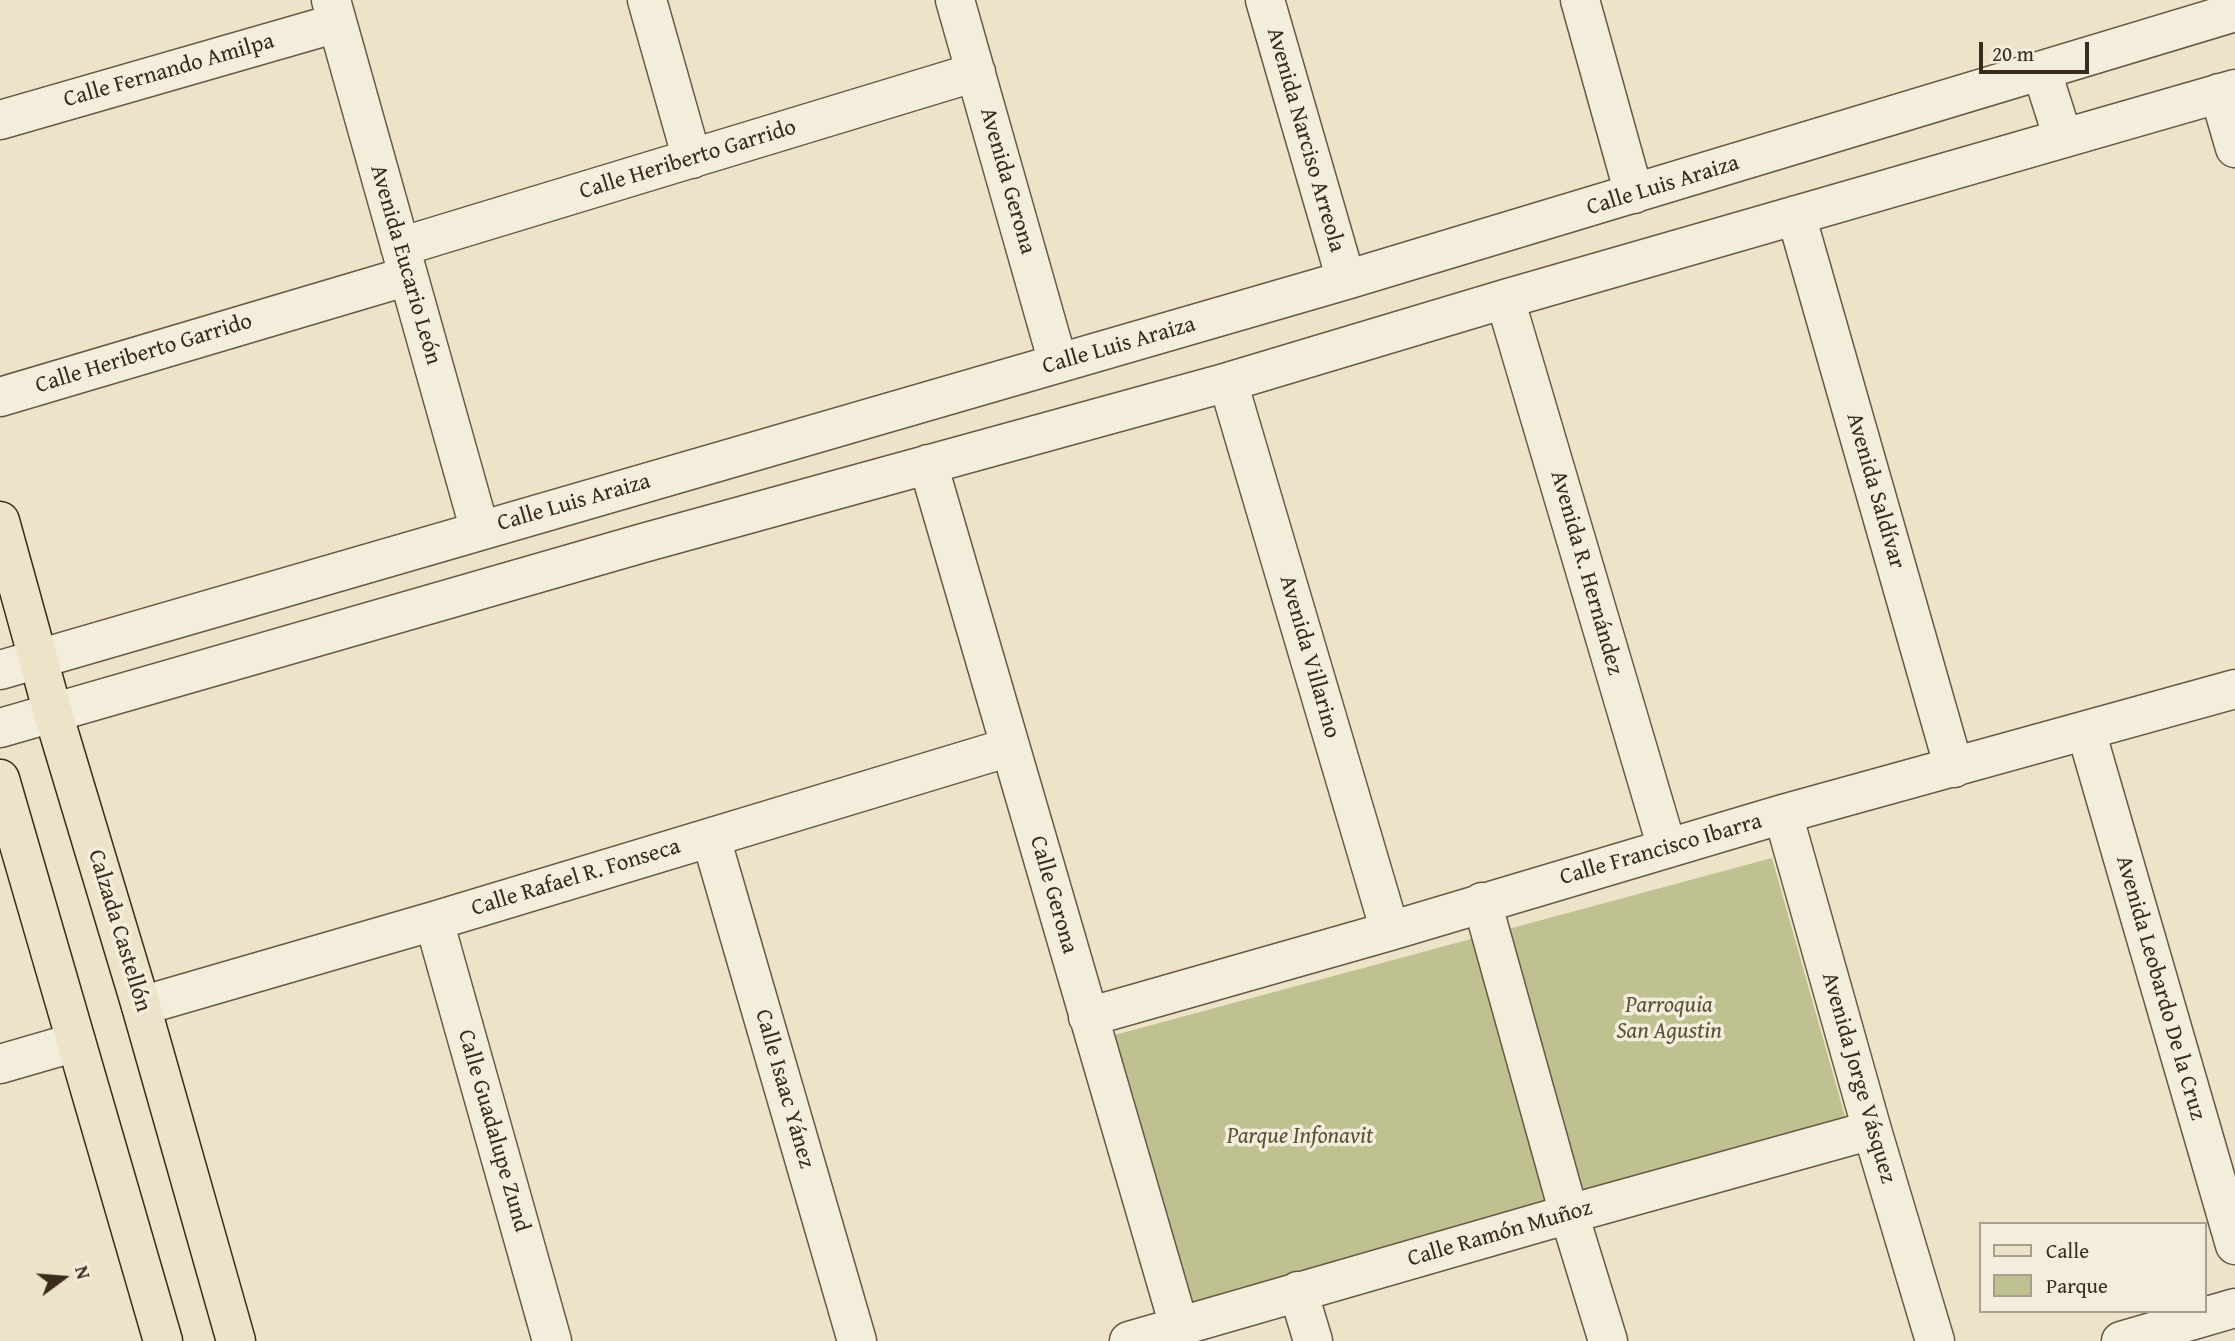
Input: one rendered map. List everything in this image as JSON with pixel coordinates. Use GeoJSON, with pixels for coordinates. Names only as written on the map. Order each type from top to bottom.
{"type":"FeatureCollection","features":[{"type":"Feature","properties":{"kind":"main road","name":"Calzada Castellón"},"geometry":{"type":"LineString","coordinates":[[0,521],[53,713],[141,1006],[236,1341]]}},
{"type":"Feature","properties":{"kind":"main road"},"geometry":{"type":"LineString","coordinates":[[0,779],[163,1341]]}},
{"type":"Feature","properties":{"kind":"street"},"geometry":{"type":"LineString","coordinates":[[647,0],[692,159]]}},
{"type":"Feature","properties":{"kind":"street","name":"Avenida Gerona"},"geometry":{"type":"LineString","coordinates":[[955,0],[1058,363]]}},
{"type":"Feature","properties":{"kind":"street","name":"Avenida Narciso Arreola"},"geometry":{"type":"LineString","coordinates":[[1265,0],[1346,280]]}},
{"type":"Feature","properties":{"kind":"street"},"geometry":{"type":"LineString","coordinates":[[1580,0],[1634,194]]}},
{"type":"Feature","properties":{"kind":"street","name":"Calle Fernando Amilpa"},"geometry":{"type":"LineString","coordinates":[[0,120],[334,11]]}},
{"type":"Feature","properties":{"kind":"street","name":"Avenida Eucario León"},"geometry":{"type":"LineString","coordinates":[[334,11],[480,531]]}},
{"type":"Feature","properties":{"kind":"street","name":"Calle Luis Araiza"},"geometry":{"type":"LineString","coordinates":[[0,670],[1346,280],[2042,72],[2213,11]]}},
{"type":"Feature","properties":{"kind":"street","name":"Calle Heriberto Garrido"},"geometry":{"type":"LineString","coordinates":[[0,397],[404,261],[692,159],[976,72]]}},
{"type":"Feature","properties":{"kind":"street"},"geometry":{"type":"LineString","coordinates":[[2042,72],[2063,138]]}},
{"type":"Feature","properties":{"kind":"street"},"geometry":{"type":"LineString","coordinates":[[0,728],[643,543],[1228,382],[1505,299],[2227,91],[2235,148]]}},
{"type":"Feature","properties":{"kind":"street","name":"Avenida Saldívar"},"geometry":{"type":"LineString","coordinates":[[1796,215],[1954,768]]}},
{"type":"Feature","properties":{"kind":"street","name":"Avenida R. Hernández"},"geometry":{"type":"LineString","coordinates":[[1505,299],[1667,848]]}},
{"type":"Feature","properties":{"kind":"street","name":"Avenida Villarino"},"geometry":{"type":"LineString","coordinates":[[1228,382],[1390,931]]}},
{"type":"Feature","properties":{"kind":"street","name":"Calle Gerona"},"geometry":{"type":"LineString","coordinates":[[928,464],[1180,1326]]}},
{"type":"Feature","properties":{"kind":"street"},"geometry":{"type":"LineString","coordinates":[[626,487],[643,543]]}},
{"type":"Feature","properties":{"kind":"street","name":"Calle Francisco Ibarra"},"geometry":{"type":"LineString","coordinates":[[1088,1017],[1390,931],[1783,814],[2235,689]]}},
{"type":"Feature","properties":{"kind":"street","name":"Avenida Leobardo De la Cruz"},"geometry":{"type":"LineString","coordinates":[[2086,731],[2235,1245]]}},
{"type":"Feature","properties":{"kind":"street","name":"Calle Rafael R. Fonseca"},"geometry":{"type":"LineString","coordinates":[[141,1006],[434,921],[1010,747]]}},
{"type":"Feature","properties":{"kind":"street","name":"Avenida Jorge Vásquez"},"geometry":{"type":"LineString","coordinates":[[1783,814],[1871,1130],[1935,1341]]}},
{"type":"Feature","properties":{"kind":"street","name":"Calle Isaac Yánez"},"geometry":{"type":"LineString","coordinates":[[711,838],[857,1341]]}},
{"type":"Feature","properties":{"kind":"street"},"geometry":{"type":"LineString","coordinates":[[1482,902],[1569,1214],[1608,1341]]}},
{"type":"Feature","properties":{"kind":"street","name":"Calle Guadalupe Zund"},"geometry":{"type":"LineString","coordinates":[[434,921],[552,1341]]}},
{"type":"Feature","properties":{"kind":"street"},"geometry":{"type":"LineString","coordinates":[[0,1063],[76,1042]]}},
{"type":"Feature","properties":{"kind":"street","name":"Calle Ramón Muñoz"},"geometry":{"type":"LineString","coordinates":[[1129,1341],[1871,1130]]}},
{"type":"Feature","properties":{"kind":"street"},"geometry":{"type":"LineString","coordinates":[[1298,1292],[1313,1341]]}},
{"type":"Feature","properties":{"kind":"street"},"geometry":{"type":"LineString","coordinates":[[2121,1341],[2235,1308]]}},
{"type":"Feature","properties":{"kind":"green space","name":"Parque Infonavit"},"geometry":{"type":"Polygon","coordinates":[[[1772,858],[1848,1127],[1194,1320],[1107,1037],[1772,858]]]}},
{"type":"Feature","properties":{"kind":"park label","name":"Parroquia San Agustin"},"geometry":{"type":"Point","coordinates":[1669,1019]}}]}
